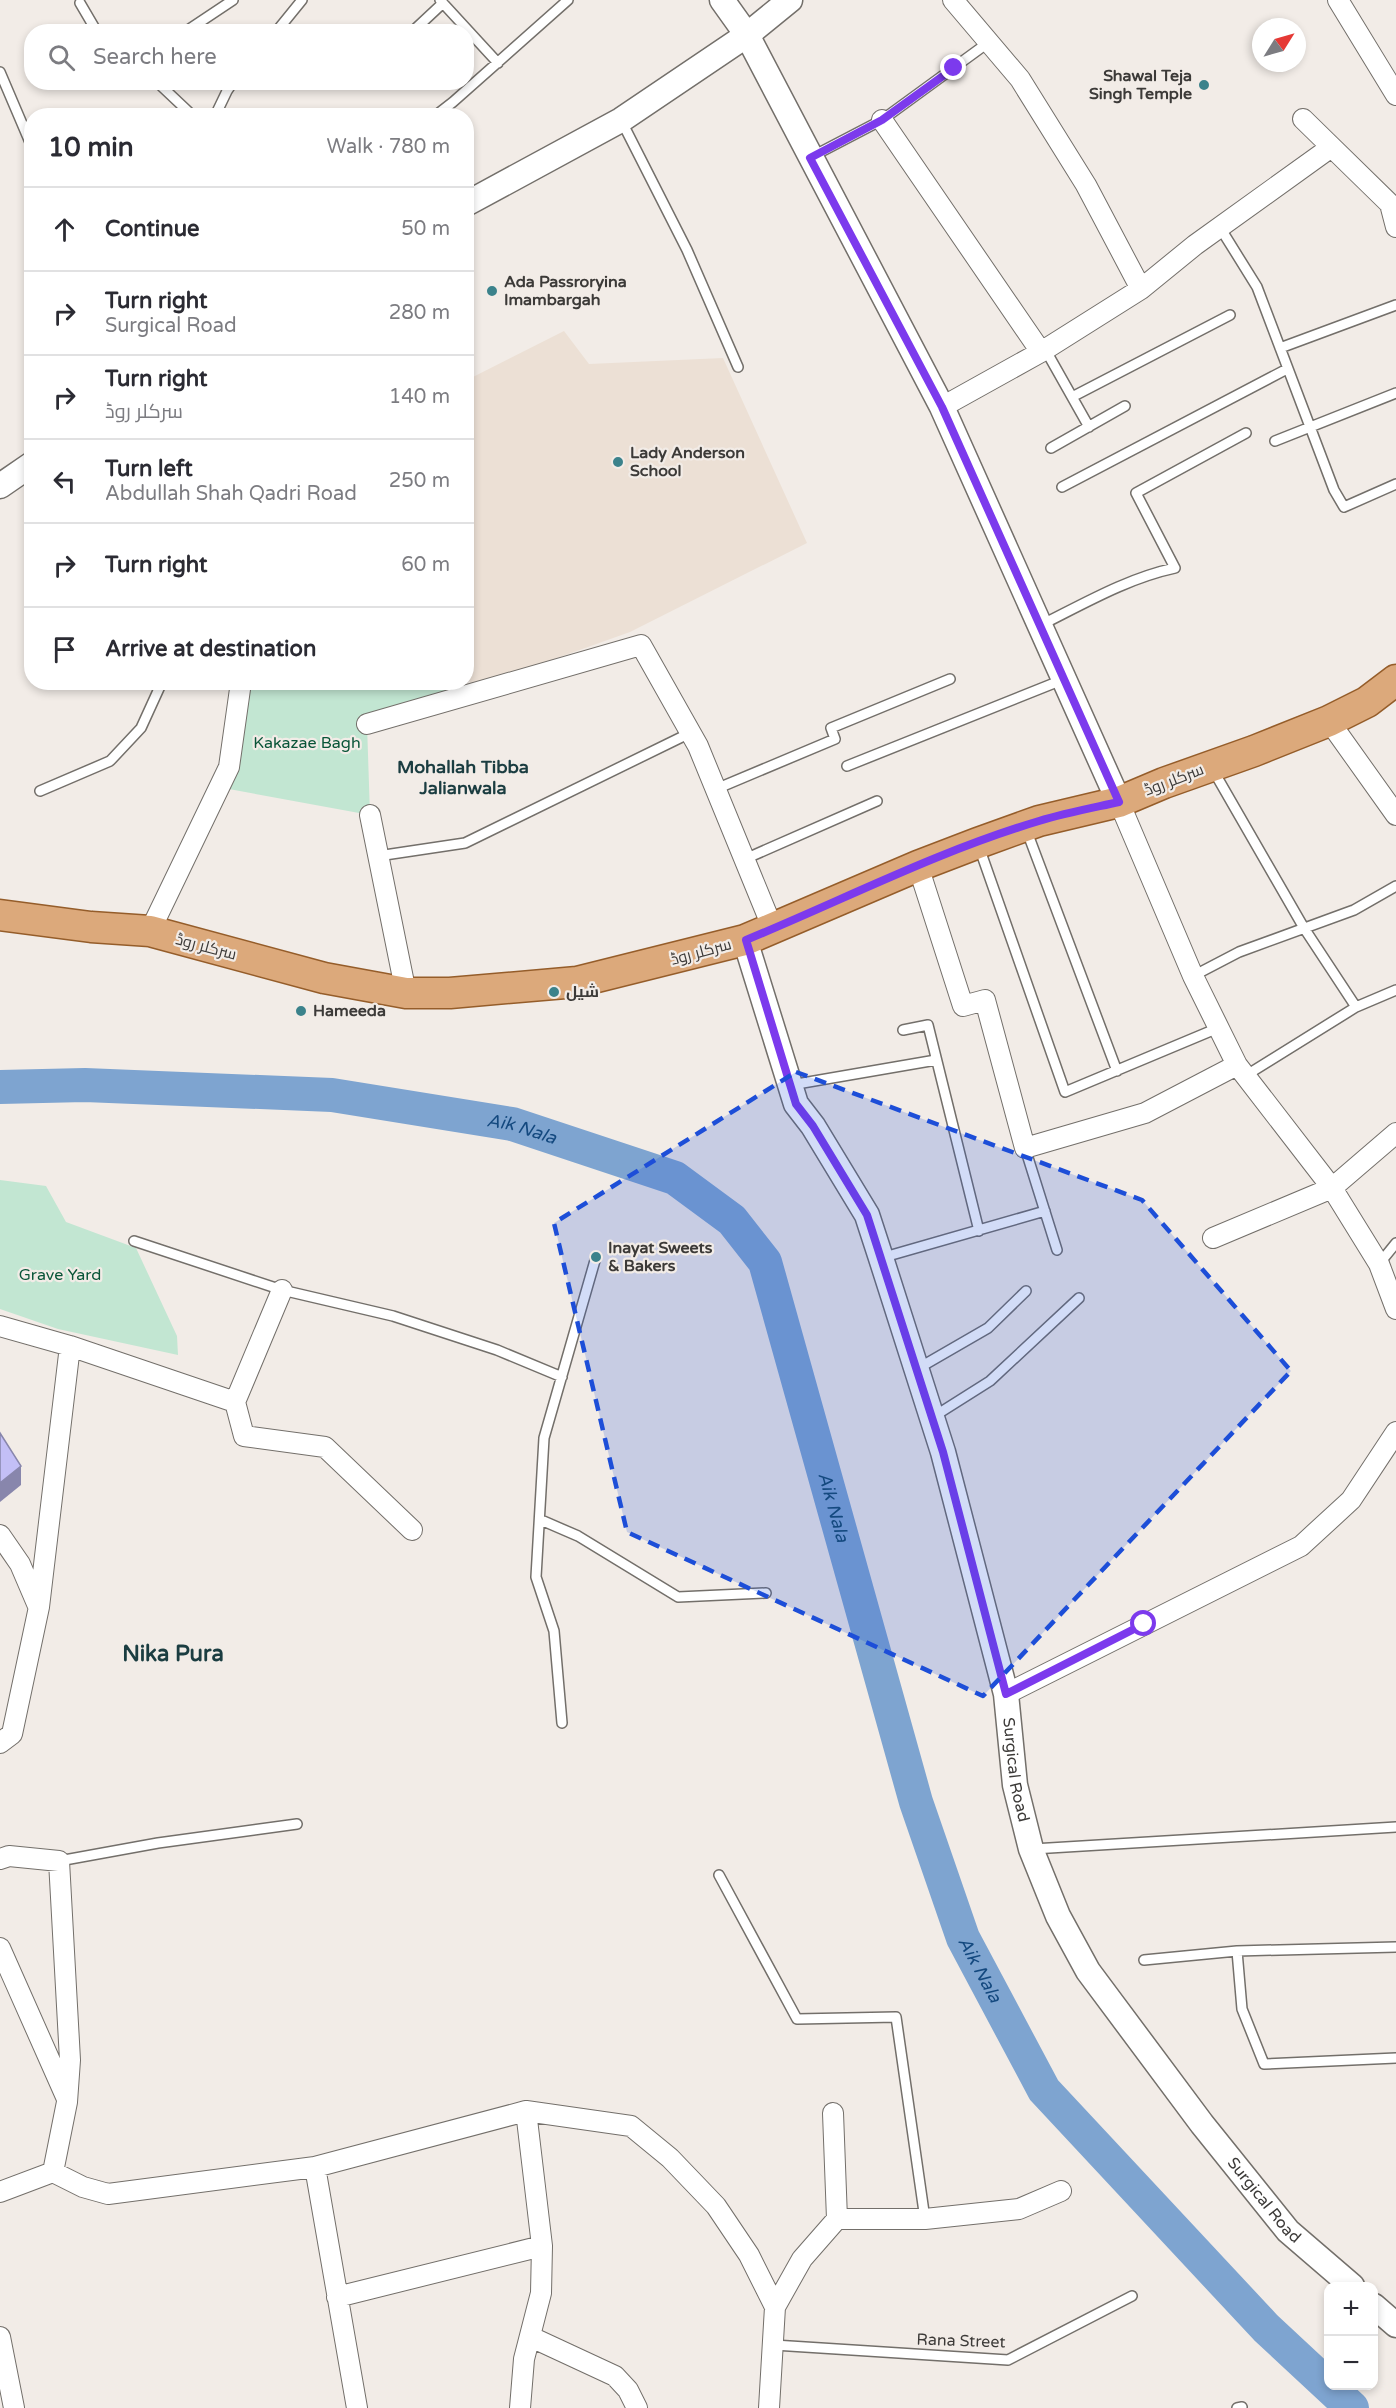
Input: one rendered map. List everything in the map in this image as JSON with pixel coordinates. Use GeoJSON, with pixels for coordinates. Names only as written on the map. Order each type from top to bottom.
{"type":"FeatureCollection","features":[{"type":"Feature","properties":{"kind":"main road","name":"سرکلر روڈ"},"geometry":{"type":"LineString","coordinates":[[0,915],[91,927],[150,931],[324,978],[406,993],[450,993],[577,982],[746,940],[918,866],[978,843],[1025,826],[1119,802],[1329,721],[1367,702],[1396,680]]}},
{"type":"Feature","properties":{"kind":"street"},"geometry":{"type":"LineString","coordinates":[[722,0],[747,35],[942,407],[1119,802],[1193,976],[1240,1071],[1332,1188],[1379,1264],[1396,1309]]}},
{"type":"Feature","properties":{"kind":"street"},"geometry":{"type":"LineString","coordinates":[[474,200],[621,120],[747,35],[790,0]]}},
{"type":"Feature","properties":{"kind":"street"},"geometry":{"type":"LineString","coordinates":[[953,0],[1020,79],[1086,185],[1141,289]]}},
{"type":"Feature","properties":{"kind":"street"},"geometry":{"type":"LineString","coordinates":[[1338,0],[1396,95]]}},
{"type":"Feature","properties":{"kind":"street"},"geometry":{"type":"LineString","coordinates":[[1303,119],[1330,148],[1393,200],[1396,227]]}},
{"type":"Feature","properties":{"kind":"street"},"geometry":{"type":"LineString","coordinates":[[882,120],[1043,351]]}},
{"type":"Feature","properties":{"kind":"street"},"geometry":{"type":"LineString","coordinates":[[942,407],[1043,351],[1141,289],[1195,244],[1330,148]]}},
{"type":"Feature","properties":{"kind":"street"},"geometry":{"type":"LineString","coordinates":[[0,486],[24,470]]}},
{"type":"Feature","properties":{"kind":"street"},"geometry":{"type":"LineString","coordinates":[[367,724],[641,645],[698,746],[773,929]]}},
{"type":"Feature","properties":{"kind":"street"},"geometry":{"type":"LineString","coordinates":[[150,931],[229,767],[240,690]]}},
{"type":"Feature","properties":{"kind":"street"},"geometry":{"type":"LineString","coordinates":[[1329,721],[1396,815]]}},
{"type":"Feature","properties":{"kind":"street"},"geometry":{"type":"LineString","coordinates":[[370,814],[406,993]]}},
{"type":"Feature","properties":{"kind":"street"},"geometry":{"type":"LineString","coordinates":[[918,866],[963,1006],[985,999],[1026,1148],[1145,1113],[1240,1071]]}},
{"type":"Feature","properties":{"kind":"street","name":"Surgical Road"},"geometry":{"type":"LineString","coordinates":[[746,940],[796,1104],[813,1126],[867,1215],[917,1370],[943,1452],[1006,1694],[1015,1785],[1031,1849],[1058,1916],[1089,1971],[1202,2124],[1288,2231],[1347,2282]]}},
{"type":"Feature","properties":{"kind":"street"},"geometry":{"type":"LineString","coordinates":[[1213,1238],[1332,1188],[1396,1133]]}},
{"type":"Feature","properties":{"kind":"street"},"geometry":{"type":"LineString","coordinates":[[282,1290],[236,1402],[244,1436],[325,1447],[412,1530]]}},
{"type":"Feature","properties":{"kind":"street"},"geometry":{"type":"LineString","coordinates":[[0,1326],[70,1346],[236,1402]]}},
{"type":"Feature","properties":{"kind":"street"},"geometry":{"type":"LineString","coordinates":[[0,1743],[12,1734],[39,1607],[70,1346]]}},
{"type":"Feature","properties":{"kind":"street"},"geometry":{"type":"LineString","coordinates":[[1006,1694],[1301,1546],[1351,1500],[1396,1432]]}},
{"type":"Feature","properties":{"kind":"street"},"geometry":{"type":"LineString","coordinates":[[0,1535],[20,1564],[39,1607]]}},
{"type":"Feature","properties":{"kind":"street"},"geometry":{"type":"LineString","coordinates":[[0,1859],[9,1856],[58,1861],[70,2060],[68,2102],[53,2172]]}},
{"type":"Feature","properties":{"kind":"street"},"geometry":{"type":"LineString","coordinates":[[0,1948],[68,2102]]}},
{"type":"Feature","properties":{"kind":"street"},"geometry":{"type":"LineString","coordinates":[[0,2192],[53,2172],[83,2187],[108,2194],[315,2167],[526,2111],[631,2126],[670,2158],[716,2206],[749,2255],[776,2307]]}},
{"type":"Feature","properties":{"kind":"street"},"geometry":{"type":"LineString","coordinates":[[520,2408],[524,2359],[541,2294],[542,2246],[526,2111]]}},
{"type":"Feature","properties":{"kind":"street"},"geometry":{"type":"LineString","coordinates":[[769,2408],[776,2307],[801,2259],[837,2219],[833,2113]]}},
{"type":"Feature","properties":{"kind":"street"},"geometry":{"type":"LineString","coordinates":[[315,2167],[357,2408]]}},
{"type":"Feature","properties":{"kind":"street"},"geometry":{"type":"LineString","coordinates":[[837,2219],[925,2219],[1020,2209],[1061,2191]]}},
{"type":"Feature","properties":{"kind":"street"},"geometry":{"type":"LineString","coordinates":[[337,2297],[542,2246]]}},
{"type":"Feature","properties":{"kind":"street"},"geometry":{"type":"LineString","coordinates":[[1378,2309],[1396,2325]]}},
{"type":"Feature","properties":{"kind":"street"},"geometry":{"type":"LineString","coordinates":[[0,2337],[14,2408]]}},
{"type":"Feature","properties":{"kind":"street"},"geometry":{"type":"LineString","coordinates":[[531,2337],[615,2376],[628,2391],[637,2408]]}},
{"type":"Feature","properties":{"kind":"lane"},"geometry":{"type":"LineString","coordinates":[[197,24],[233,0]]}},
{"type":"Feature","properties":{"kind":"lane"},"geometry":{"type":"LineString","coordinates":[[282,24],[302,0]]}},
{"type":"Feature","properties":{"kind":"lane"},"geometry":{"type":"LineString","coordinates":[[474,83],[568,0]]}},
{"type":"Feature","properties":{"kind":"lane"},"geometry":{"type":"LineString","coordinates":[[420,24],[441,2],[462,24]]}},
{"type":"Feature","properties":{"kind":"lane"},"geometry":{"type":"LineString","coordinates":[[80,3],[92,24]]}},
{"type":"Feature","properties":{"kind":"lane"},"geometry":{"type":"LineString","coordinates":[[474,37],[498,63]]}},
{"type":"Feature","properties":{"kind":"lane"},"geometry":{"type":"LineString","coordinates":[[810,158],[882,120],[989,42]]}},
{"type":"Feature","properties":{"kind":"lane"},"geometry":{"type":"LineString","coordinates":[[0,72],[24,128]]}},
{"type":"Feature","properties":{"kind":"lane"},"geometry":{"type":"LineString","coordinates":[[165,90],[184,108]]}},
{"type":"Feature","properties":{"kind":"lane"},"geometry":{"type":"LineString","coordinates":[[218,108],[228,90]]}},
{"type":"Feature","properties":{"kind":"lane"},"geometry":{"type":"LineString","coordinates":[[445,108],[466,90]]}},
{"type":"Feature","properties":{"kind":"lane"},"geometry":{"type":"LineString","coordinates":[[621,120],[687,250],[738,367]]}},
{"type":"Feature","properties":{"kind":"lane"},"geometry":{"type":"LineString","coordinates":[[1224,234],[1257,287],[1334,490],[1344,507],[1396,484]]}},
{"type":"Feature","properties":{"kind":"lane"},"geometry":{"type":"LineString","coordinates":[[1280,348],[1396,305]]}},
{"type":"Feature","properties":{"kind":"lane"},"geometry":{"type":"LineString","coordinates":[[1072,397],[1230,315]]}},
{"type":"Feature","properties":{"kind":"lane"},"geometry":{"type":"LineString","coordinates":[[1043,351],[1089,427]]}},
{"type":"Feature","properties":{"kind":"lane"},"geometry":{"type":"LineString","coordinates":[[1062,487],[1287,369]]}},
{"type":"Feature","properties":{"kind":"lane"},"geometry":{"type":"LineString","coordinates":[[1275,441],[1396,393]]}},
{"type":"Feature","properties":{"kind":"lane"},"geometry":{"type":"LineString","coordinates":[[1051,448],[1125,406]]}},
{"type":"Feature","properties":{"kind":"lane"},"geometry":{"type":"LineString","coordinates":[[1040,626],[1108,591],[1157,572],[1175,568],[1136,492],[1246,433]]}},
{"type":"Feature","properties":{"kind":"lane"},"geometry":{"type":"LineString","coordinates":[[716,789],[835,739],[831,728],[950,679]]}},
{"type":"Feature","properties":{"kind":"lane"},"geometry":{"type":"LineString","coordinates":[[848,766],[1064,679]]}},
{"type":"Feature","properties":{"kind":"lane"},"geometry":{"type":"LineString","coordinates":[[40,791],[110,761],[141,728],[158,690]]}},
{"type":"Feature","properties":{"kind":"lane"},"geometry":{"type":"LineString","coordinates":[[378,856],[465,843],[690,733]]}},
{"type":"Feature","properties":{"kind":"lane"},"geometry":{"type":"LineString","coordinates":[[1211,766],[1304,928],[1356,1007]]}},
{"type":"Feature","properties":{"kind":"lane"},"geometry":{"type":"LineString","coordinates":[[745,859],[877,801]]}},
{"type":"Feature","properties":{"kind":"lane"},"geometry":{"type":"LineString","coordinates":[[1025,826],[1117,1071]]}},
{"type":"Feature","properties":{"kind":"lane"},"geometry":{"type":"LineString","coordinates":[[978,843],[1065,1092],[1218,1028]]}},
{"type":"Feature","properties":{"kind":"lane"},"geometry":{"type":"LineString","coordinates":[[1193,976],[1239,952],[1354,910],[1396,886]]}},
{"type":"Feature","properties":{"kind":"lane"},"geometry":{"type":"LineString","coordinates":[[1240,1071],[1356,1007],[1396,990]]}},
{"type":"Feature","properties":{"kind":"lane"},"geometry":{"type":"LineString","coordinates":[[903,1030],[928,1025],[979,1231]]}},
{"type":"Feature","properties":{"kind":"lane"},"geometry":{"type":"LineString","coordinates":[[790,1085],[936,1060]]}},
{"type":"Feature","properties":{"kind":"lane"},"geometry":{"type":"LineString","coordinates":[[1026,1148],[1057,1250]]}},
{"type":"Feature","properties":{"kind":"lane"},"geometry":{"type":"LineString","coordinates":[[881,1258],[1045,1211]]}},
{"type":"Feature","properties":{"kind":"lane"},"geometry":{"type":"LineString","coordinates":[[134,1240],[282,1290],[393,1316],[497,1350],[562,1377]]}},
{"type":"Feature","properties":{"kind":"lane"},"geometry":{"type":"LineString","coordinates":[[1379,1264],[1396,1243]]}},
{"type":"Feature","properties":{"kind":"lane"},"geometry":{"type":"LineString","coordinates":[[562,1723],[554,1631],[536,1577],[544,1438],[596,1257]]}},
{"type":"Feature","properties":{"kind":"lane"},"geometry":{"type":"LineString","coordinates":[[917,1370],[988,1328],[1026,1291]]}},
{"type":"Feature","properties":{"kind":"lane"},"geometry":{"type":"LineString","coordinates":[[932,1418],[990,1381],[1079,1298]]}},
{"type":"Feature","properties":{"kind":"lane"},"geometry":{"type":"LineString","coordinates":[[541,1520],[578,1536],[678,1597],[766,1593]]}},
{"type":"Feature","properties":{"kind":"lane"},"geometry":{"type":"LineString","coordinates":[[58,1861],[158,1843],[297,1824]]}},
{"type":"Feature","properties":{"kind":"lane"},"geometry":{"type":"LineString","coordinates":[[1031,1849],[1396,1827]]}},
{"type":"Feature","properties":{"kind":"lane"},"geometry":{"type":"LineString","coordinates":[[719,1875],[796,2019],[896,2017],[925,2219]]}},
{"type":"Feature","properties":{"kind":"lane"},"geometry":{"type":"LineString","coordinates":[[1144,1960],[1237,1951],[1396,1947]]}},
{"type":"Feature","properties":{"kind":"lane"},"geometry":{"type":"LineString","coordinates":[[1237,1951],[1242,2009],[1264,2064],[1396,2058]]}},
{"type":"Feature","properties":{"kind":"lane","name":"Rana Street"},"geometry":{"type":"LineString","coordinates":[[774,2345],[1008,2360],[1132,2296]]}},
{"type":"Feature","properties":{"kind":"highlighted area"},"geometry":{"type":"Polygon","coordinates":[[[796,1072],[1142,1200],[1291,1371],[983,1696],[627,1532],[554,1223],[796,1072]]]}},
{"type":"Feature","properties":{"kind":"shaded area","name":"Lady Anderson School"},"geometry":{"type":"Polygon","coordinates":[[[564,331],[589,364],[723,358],[807,543],[630,632],[474,688],[474,376],[564,331]]]}},
{"type":"Feature","properties":{"kind":"green space","name":"Kakazae Bagh"},"geometry":{"type":"Polygon","coordinates":[[[235,690],[462,690],[463,692],[367,724],[370,815],[218,787],[235,690]]]}},
{"type":"Feature","properties":{"kind":"green space","name":"Grave Yard"},"geometry":{"type":"Polygon","coordinates":[[[0,1180],[46,1186],[66,1222],[136,1248],[177,1336],[178,1355],[58,1329],[0,1309],[0,1180]]]}},
{"type":"Feature","properties":{"kind":"building"},"geometry":{"type":"Polygon","coordinates":[[[0,1433],[21,1466],[0,1483],[0,1433]]]}},
{"type":"Feature","properties":{"kind":"waterway","name":"Aik Nala"},"geometry":{"type":"LineString","coordinates":[[0,1087],[85,1085],[332,1095],[512,1124],[675,1178],[732,1220],[765,1262],[916,1802],[963,1938],[1044,2090],[1266,2328],[1352,2408]]}},
{"type":"Feature","properties":{"kind":"place","name":"Shawal Teja Singh Temple"},"geometry":{"type":"Point","coordinates":[1204,85]}},
{"type":"Feature","properties":{"kind":"place","name":"Ada Passroryina Imambargah"},"geometry":{"type":"Point","coordinates":[492,291]}},
{"type":"Feature","properties":{"kind":"place","name":"Lady Anderson School"},"geometry":{"type":"Point","coordinates":[618,462]}},
{"type":"Feature","properties":{"kind":"place","name":"شیل"},"geometry":{"type":"Point","coordinates":[554,992]}},
{"type":"Feature","properties":{"kind":"place","name":"Hameeda"},"geometry":{"type":"Point","coordinates":[301,1011]}},
{"type":"Feature","properties":{"kind":"place","name":"Inayat Sweets & Bakers"},"geometry":{"type":"Point","coordinates":[596,1257]}},
{"type":"Feature","properties":{"kind":"district","name":"Mohallah Tibba Jalianwala"},"geometry":{"type":"Point","coordinates":[463,777]}},
{"type":"Feature","properties":{"kind":"district","name":"Nika Pura"},"geometry":{"type":"Point","coordinates":[173,1654]}},
{"type":"Feature","properties":{"kind":"route"},"geometry":{"type":"LineString","coordinates":[[954,68],[882,120],[810,158],[942,407],[1119,802],[1039,821],[978,843],[918,866],[746,940],[796,1104],[813,1126],[867,1215],[943,1452],[1006,1694],[1144,1624]]}}]}
